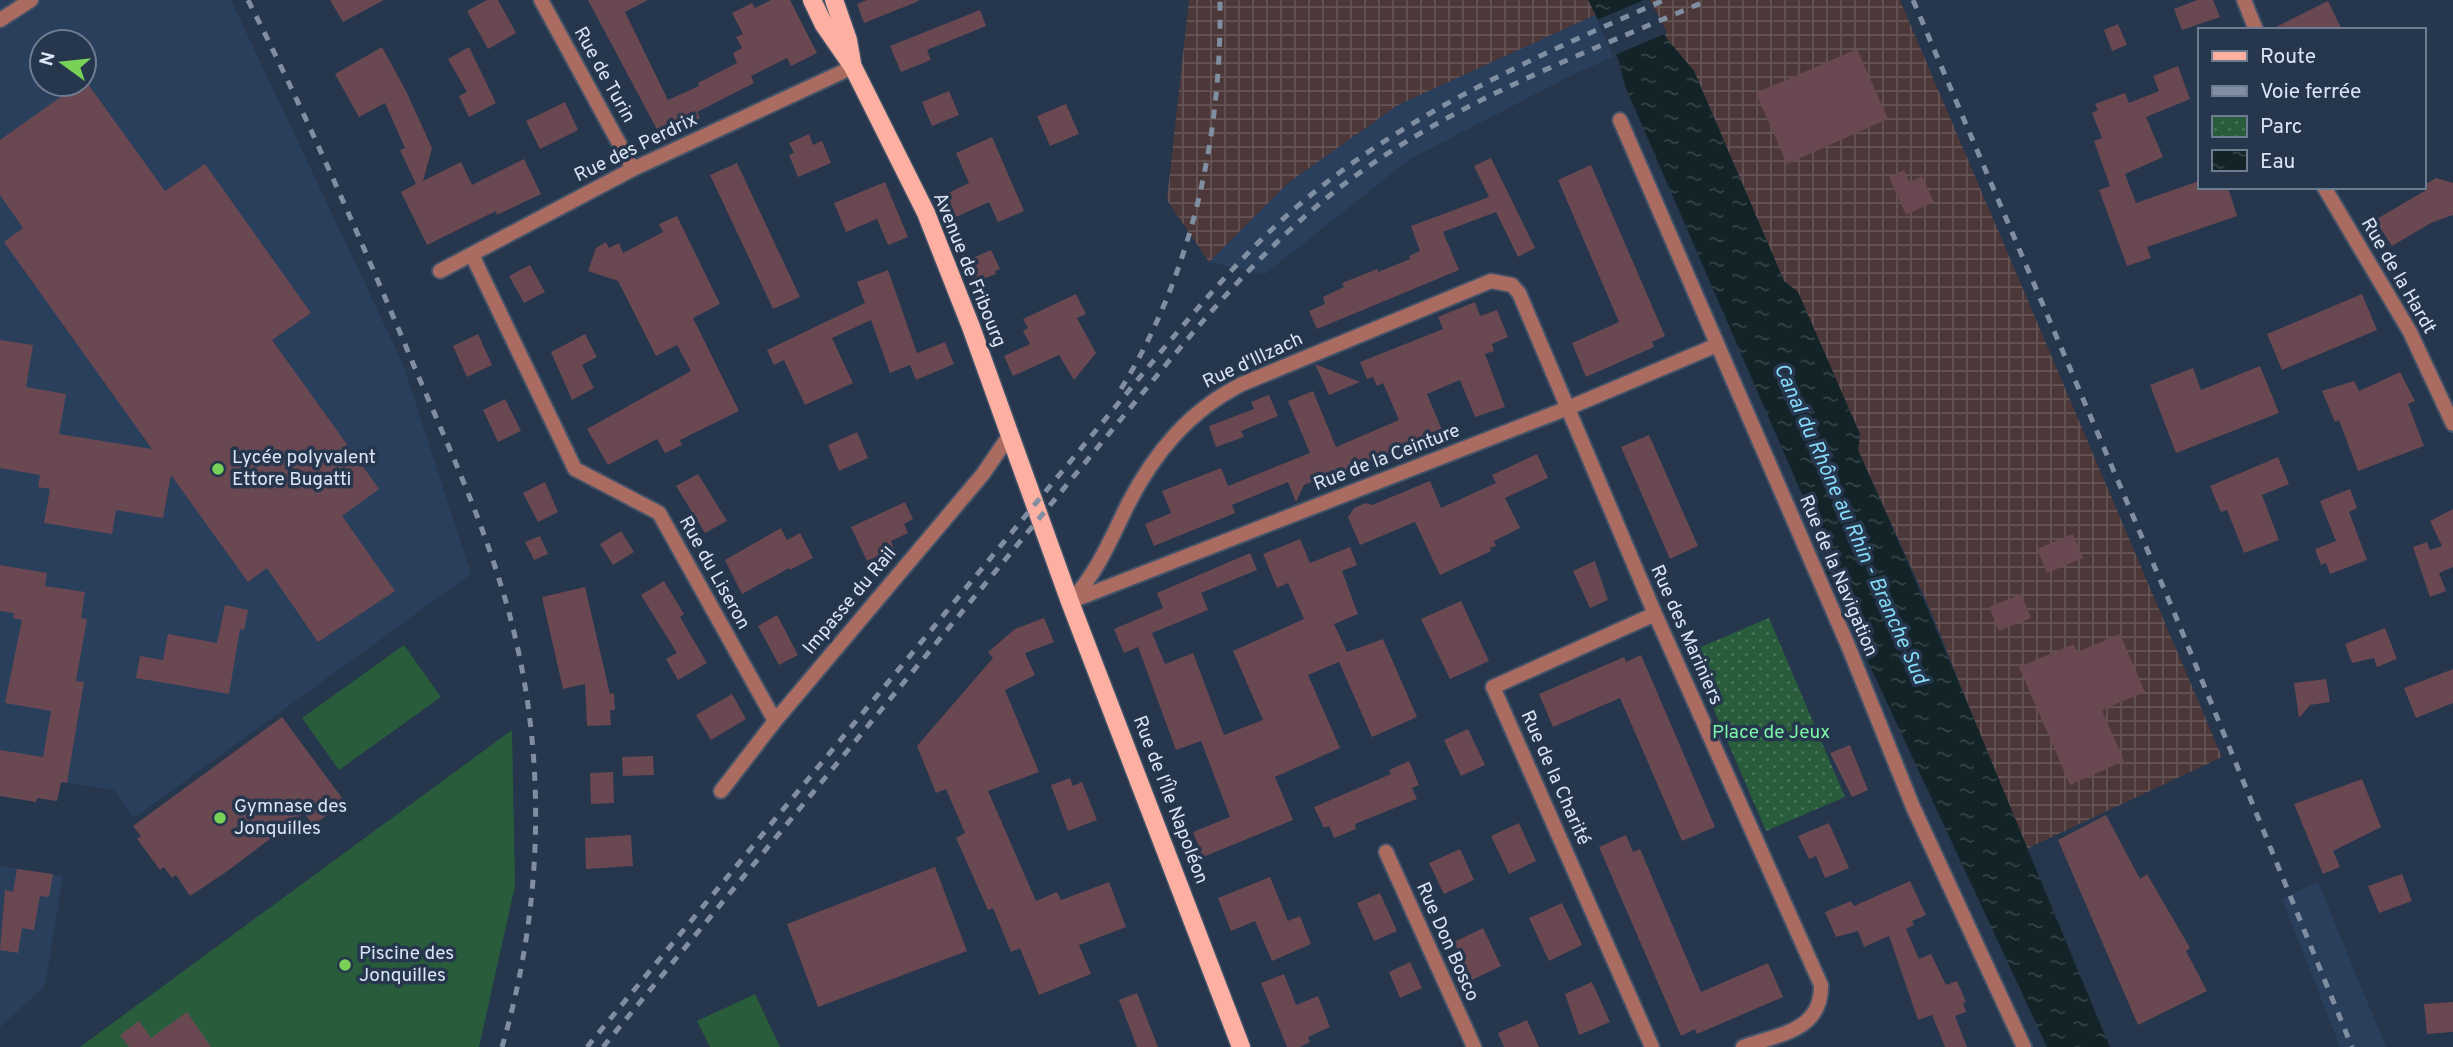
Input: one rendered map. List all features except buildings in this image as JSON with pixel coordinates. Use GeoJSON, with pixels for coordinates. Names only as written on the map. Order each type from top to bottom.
{"type":"FeatureCollection","features":[{"type":"Feature","properties":{"kind":"main road","name":"Avenue de Fribourg"},"geometry":{"type":"LineString","coordinates":[[812,0],[824,24],[853,66],[926,213],[1058,569]]}},
{"type":"Feature","properties":{"kind":"main road"},"geometry":{"type":"LineString","coordinates":[[834,0],[848,40],[853,66]]}},
{"type":"Feature","properties":{"kind":"main road","name":"Rue de l'Île Napoléon"},"geometry":{"type":"LineString","coordinates":[[1058,569],[1241,1047]]}},
{"type":"Feature","properties":{"kind":"street"},"geometry":{"type":"LineString","coordinates":[[0,20],[31,0]]}},
{"type":"Feature","properties":{"kind":"street","name":"Rue de Turin"},"geometry":{"type":"LineString","coordinates":[[541,0],[633,169]]}},
{"type":"Feature","properties":{"kind":"street"},"geometry":{"type":"LineString","coordinates":[[2244,0],[2255,28]]}},
{"type":"Feature","properties":{"kind":"street","name":"Rue des Perdrix"},"geometry":{"type":"LineString","coordinates":[[440,271],[633,169],[853,66]]}},
{"type":"Feature","properties":{"kind":"street","name":"Rue de la Navigation"},"geometry":{"type":"LineString","coordinates":[[1620,120],[1843,635],[1913,807],[2024,1047]]}},
{"type":"Feature","properties":{"kind":"street","name":"Rue de la Hardt"},"geometry":{"type":"LineString","coordinates":[[2325,189],[2410,332],[2453,424]]}},
{"type":"Feature","properties":{"kind":"street","name":"Rue du Liseron"},"geometry":{"type":"LineString","coordinates":[[472,255],[575,470],[659,513],[775,721]]}},
{"type":"Feature","properties":{"kind":"street","name":"Rue d'Illzach"},"geometry":{"type":"LineString","coordinates":[[1070,602],[1093,576],[1138,485],[1162,450],[1176,431],[1206,404],[1242,384],[1491,281],[1503,282]]}},
{"type":"Feature","properties":{"kind":"street","name":"Rue des Mariniers"},"geometry":{"type":"LineString","coordinates":[[1503,282],[1519,293],[1655,614],[1821,985],[1817,1012],[1807,1023],[1743,1047]]}},
{"type":"Feature","properties":{"kind":"street","name":"Rue de la Ceinture"},"geometry":{"type":"LineString","coordinates":[[1070,602],[1568,408],[1717,345]]}},
{"type":"Feature","properties":{"kind":"street","name":"Impasse du Rail"},"geometry":{"type":"LineString","coordinates":[[721,791],[775,721],[983,474],[1009,436]]}},
{"type":"Feature","properties":{"kind":"street","name":"Rue de la Charité"},"geometry":{"type":"LineString","coordinates":[[1652,1047],[1493,687],[1655,614]]}},
{"type":"Feature","properties":{"kind":"street","name":"Rue Don Bosco"},"geometry":{"type":"LineString","coordinates":[[1386,852],[1474,1047]]}},
{"type":"Feature","properties":{"kind":"shaded area","name":"Lycée polyvalent Ettore Bugatti"},"geometry":{"type":"Polygon","coordinates":[[[0,0],[231,0],[403,364],[471,574],[134,818],[114,790],[61,782],[57,801],[37,798],[36,802],[0,796],[0,0]]]}},
{"type":"Feature","properties":{"kind":"shaded area"},"geometry":{"type":"Polygon","coordinates":[[[1189,0],[1588,0],[1597,14],[1398,105],[1288,183],[1209,262],[1167,200],[1189,0]]]}},
{"type":"Feature","properties":{"kind":"shaded area"},"geometry":{"type":"Polygon","coordinates":[[[1628,0],[1746,0],[1574,74],[1410,159],[1265,274],[1209,262],[1288,183],[1398,105],[1628,0]]]}},
{"type":"Feature","properties":{"kind":"shaded area"},"geometry":{"type":"Polygon","coordinates":[[[1647,0],[1900,0],[2222,757],[2026,849],[1930,609],[1858,450],[1860,434],[1798,293],[1784,281],[1694,71],[1667,39],[1647,0]]]}},
{"type":"Feature","properties":{"kind":"shaded area"},"geometry":{"type":"Polygon","coordinates":[[[0,866],[63,876],[45,986],[0,1027],[0,866]]]}},
{"type":"Feature","properties":{"kind":"shaded area"},"geometry":{"type":"Polygon","coordinates":[[[2318,882],[2386,1047],[2340,1047],[2282,899],[2318,882]]]}},
{"type":"Feature","properties":{"kind":"green space","name":"Place de Jeux"},"geometry":{"type":"Polygon","coordinates":[[[1769,618],[1845,797],[1766,831],[1689,652],[1769,618]]]}},
{"type":"Feature","properties":{"kind":"green space"},"geometry":{"type":"Polygon","coordinates":[[[404,645],[441,697],[339,770],[302,718],[404,645]]]}},
{"type":"Feature","properties":{"kind":"green space","name":"Piscine des Jonquilles"},"geometry":{"type":"Polygon","coordinates":[[[512,730],[515,886],[479,1047],[80,1047],[512,730]]]}},
{"type":"Feature","properties":{"kind":"green space"},"geometry":{"type":"Polygon","coordinates":[[[755,994],[780,1047],[710,1047],[697,1021],[755,994]]]}},
{"type":"Feature","properties":{"kind":"water","name":"Canal du Rhône au Rhin - Branche Sud"},"geometry":{"type":"Polygon","coordinates":[[[1588,0],[1646,0],[1667,39],[1694,71],[1784,281],[1798,292],[1860,434],[1858,450],[1955,673],[2110,1047],[2047,1047],[1823,565],[1827,552],[1625,86],[1619,61],[1588,0]]]}},
{"type":"Feature","properties":{"kind":"pier"},"geometry":{"type":"Polygon","coordinates":[[[1644,0],[1650,0],[1667,33],[1613,56],[1597,20],[1644,0]]]}},
{"type":"Feature","properties":{"kind":"railway"},"geometry":{"type":"LineString","coordinates":[[248,0],[330,173],[455,462],[498,576],[514,634],[526,692],[536,811],[534,871],[527,930],[517,989],[502,1047]]}},
{"type":"Feature","properties":{"kind":"railway"},"geometry":{"type":"LineString","coordinates":[[1121,389],[1146,345],[1167,299],[1198,202],[1215,102],[1220,0]]}},
{"type":"Feature","properties":{"kind":"railway"},"geometry":{"type":"LineString","coordinates":[[587,1047],[1159,354],[1256,244],[1334,177],[1423,117],[1517,67],[1664,0]]}},
{"type":"Feature","properties":{"kind":"railway"},"geometry":{"type":"LineString","coordinates":[[603,1047],[1185,342],[1227,294],[1294,226],[1343,185],[1385,155],[1473,104],[1566,60],[1708,0]]}},
{"type":"Feature","properties":{"kind":"railway"},"geometry":{"type":"LineString","coordinates":[[1913,0],[2176,617],[2352,1047]]}},
{"type":"Feature","properties":{"kind":"place","name":"Lycée polyvalent Ettore Bugatti"},"geometry":{"type":"Point","coordinates":[218,469]}},
{"type":"Feature","properties":{"kind":"place","name":"Gymnase des Jonquilles"},"geometry":{"type":"Point","coordinates":[220,818]}},
{"type":"Feature","properties":{"kind":"place","name":"Piscine des Jonquilles"},"geometry":{"type":"Point","coordinates":[345,965]}}]}
